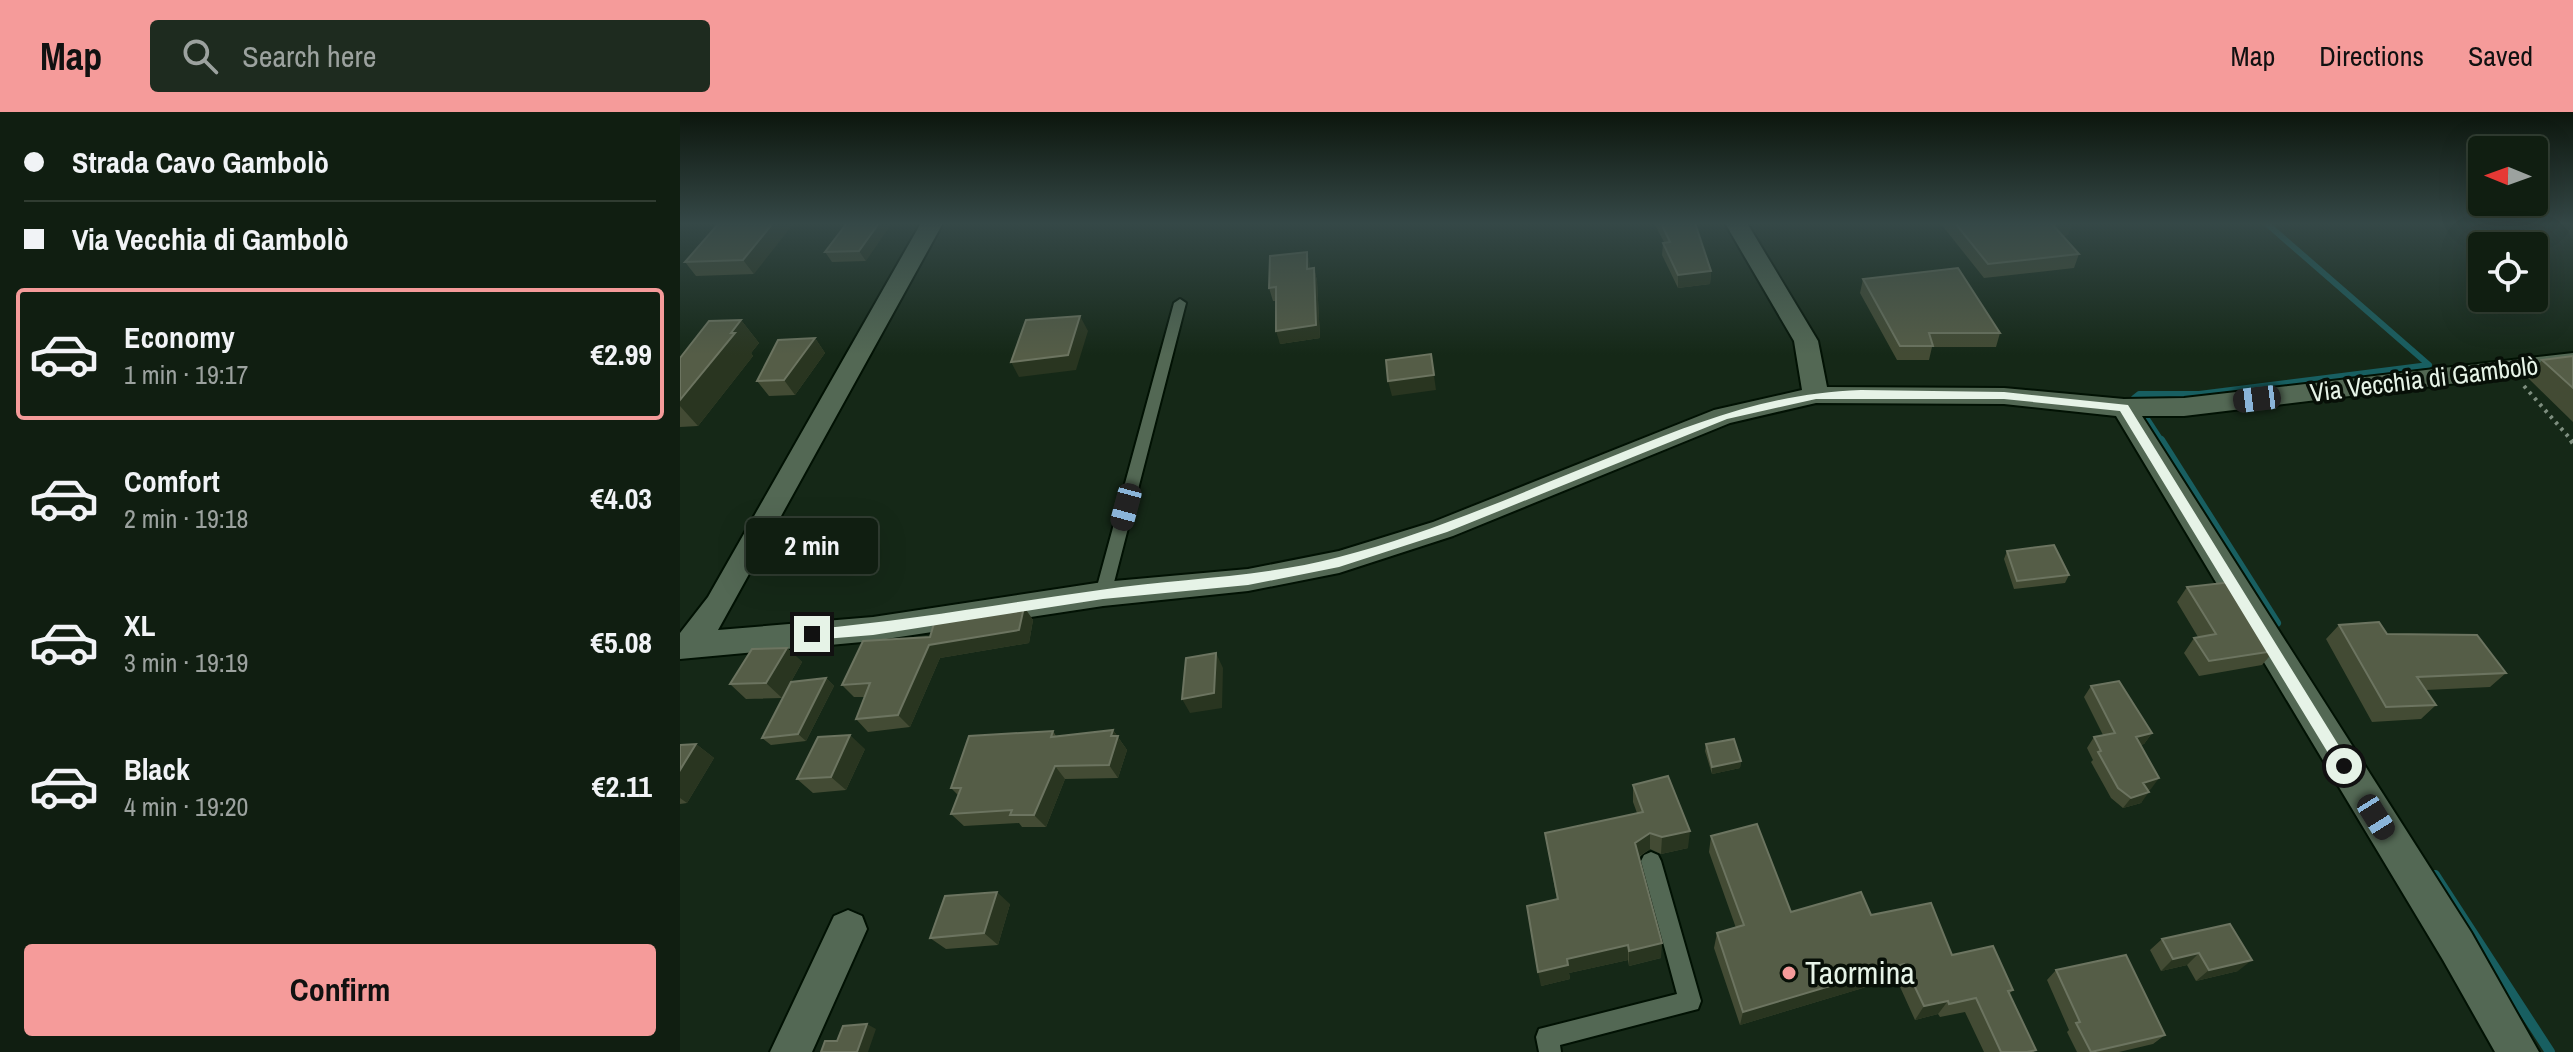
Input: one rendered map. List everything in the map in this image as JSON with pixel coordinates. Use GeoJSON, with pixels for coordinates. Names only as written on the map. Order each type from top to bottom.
{"type":"FeatureCollection","features":[{"type":"Feature","properties":{"kind":"street"},"geometry":{"type":"LineString","coordinates":[[685,645],[719,605],[908,267]]}},
{"type":"Feature","properties":{"kind":"street"},"geometry":{"type":"LineString","coordinates":[[1762,267],[1806,341],[1816,395]]}},
{"type":"Feature","properties":{"kind":"street","name":"Via Vecchia di Gambolò"},"geometry":{"type":"LineString","coordinates":[[685,645],[873,629],[1103,594],[1248,580],[1339,562],[1443,529],[1723,416],[1816,395],[2004,396],[2124,408],[2226,403],[2573,361]]}},
{"type":"Feature","properties":{"kind":"street"},"geometry":{"type":"LineString","coordinates":[[2124,408],[2457,946],[2518,1052]]}},
{"type":"Feature","properties":{"kind":"street"},"geometry":{"type":"LineString","coordinates":[[791,1052],[848,929]]}},
{"type":"Feature","properties":{"kind":"lane"},"geometry":{"type":"LineString","coordinates":[[1103,594],[1180,303]]}},
{"type":"Feature","properties":{"kind":"lane"},"geometry":{"type":"LineString","coordinates":[[1550,1052],[1547,1037],[1690,1001],[1651,861]]}},
{"type":"Feature","properties":{"kind":"path"},"geometry":{"type":"LineString","coordinates":[[2508,368],[2573,443]]}},
{"type":"Feature","properties":{"kind":"building"},"geometry":{"type":"Polygon","coordinates":[[[1270,267],[1314,268],[1316,325],[1276,331],[1276,287],[1269,288],[1270,267]]]}},
{"type":"Feature","properties":{"kind":"building"},"geometry":{"type":"Polygon","coordinates":[[[1674,267],[1710,267],[1711,271],[1678,275],[1674,267]]]}},
{"type":"Feature","properties":{"kind":"building"},"geometry":{"type":"Polygon","coordinates":[[[1958,268],[2000,333],[1929,333],[1933,346],[1900,346],[1863,279],[1958,268]]]}},
{"type":"Feature","properties":{"kind":"building"},"geometry":{"type":"Polygon","coordinates":[[[1080,316],[1068,355],[1011,362],[1026,320],[1080,316]]]}},
{"type":"Feature","properties":{"kind":"building"},"geometry":{"type":"Polygon","coordinates":[[[741,320],[731,333],[735,333],[680,400],[680,358],[709,321],[741,320]]]}},
{"type":"Feature","properties":{"kind":"building"},"geometry":{"type":"Polygon","coordinates":[[[815,338],[784,380],[757,381],[778,340],[815,338]]]}},
{"type":"Feature","properties":{"kind":"building"},"geometry":{"type":"Polygon","coordinates":[[[1431,354],[1434,375],[1388,381],[1386,360],[1431,354]]]}},
{"type":"Feature","properties":{"kind":"building"},"geometry":{"type":"Polygon","coordinates":[[[2573,356],[2573,388],[2542,360],[2573,356]]]}},
{"type":"Feature","properties":{"kind":"building"},"geometry":{"type":"Polygon","coordinates":[[[2054,545],[2069,575],[2017,581],[2007,551],[2054,545]]]}},
{"type":"Feature","properties":{"kind":"building"},"geometry":{"type":"Polygon","coordinates":[[[2232,582],[2274,651],[2209,661],[2194,638],[2216,634],[2187,587],[2232,582]]]}},
{"type":"Feature","properties":{"kind":"building"},"geometry":{"type":"Polygon","coordinates":[[[1024,607],[1019,630],[929,645],[898,715],[856,719],[870,683],[842,685],[863,641],[930,637],[935,620],[1024,607]]]}},
{"type":"Feature","properties":{"kind":"building"},"geometry":{"type":"Polygon","coordinates":[[[2379,622],[2387,634],[2477,635],[2506,673],[2417,677],[2436,705],[2386,707],[2339,625],[2379,622]]]}},
{"type":"Feature","properties":{"kind":"building"},"geometry":{"type":"Polygon","coordinates":[[[787,648],[766,683],[730,684],[752,649],[787,648]]]}},
{"type":"Feature","properties":{"kind":"building"},"geometry":{"type":"Polygon","coordinates":[[[1216,653],[1214,693],[1182,699],[1186,658],[1216,653]]]}},
{"type":"Feature","properties":{"kind":"building"},"geometry":{"type":"Polygon","coordinates":[[[826,678],[798,734],[762,738],[791,682],[826,678]]]}},
{"type":"Feature","properties":{"kind":"building"},"geometry":{"type":"Polygon","coordinates":[[[2119,681],[2152,733],[2136,737],[2159,778],[2143,783],[2149,792],[2131,798],[2118,788],[2098,752],[2101,751],[2094,737],[2115,733],[2091,686],[2119,681]]]}},
{"type":"Feature","properties":{"kind":"building"},"geometry":{"type":"Polygon","coordinates":[[[1113,730],[1111,736],[1118,736],[1109,765],[1055,766],[1034,815],[1010,815],[1012,810],[951,814],[961,788],[951,788],[969,736],[1053,731],[1051,737],[1113,730]]]}},
{"type":"Feature","properties":{"kind":"building"},"geometry":{"type":"Polygon","coordinates":[[[850,735],[831,777],[797,779],[818,737],[850,735]]]}},
{"type":"Feature","properties":{"kind":"building"},"geometry":{"type":"Polygon","coordinates":[[[1734,739],[1741,761],[1712,767],[1706,744],[1734,739]]]}},
{"type":"Feature","properties":{"kind":"building"},"geometry":{"type":"Polygon","coordinates":[[[696,744],[680,770],[680,745],[696,744]]]}},
{"type":"Feature","properties":{"kind":"building"},"geometry":{"type":"Polygon","coordinates":[[[1668,776],[1690,831],[1662,837],[1650,833],[1635,843],[1662,943],[1629,951],[1628,945],[1567,959],[1568,965],[1538,972],[1527,906],[1558,899],[1545,833],[1643,812],[1633,785],[1668,776]]]}},
{"type":"Feature","properties":{"kind":"building"},"geometry":{"type":"Polygon","coordinates":[[[1757,824],[1791,912],[1861,892],[1871,915],[1931,903],[1952,955],[1993,946],[2013,990],[2008,991],[2036,1050],[2001,1052],[1976,998],[1924,1006],[1904,964],[1743,1012],[1717,933],[1744,925],[1711,836],[1757,824]]]}},
{"type":"Feature","properties":{"kind":"building"},"geometry":{"type":"Polygon","coordinates":[[[997,892],[984,933],[930,938],[945,896],[997,892]]]}},
{"type":"Feature","properties":{"kind":"building"},"geometry":{"type":"Polygon","coordinates":[[[2230,924],[2252,960],[2209,970],[2199,953],[2173,959],[2162,939],[2230,924]]]}},
{"type":"Feature","properties":{"kind":"building"},"geometry":{"type":"Polygon","coordinates":[[[2126,955],[2165,1035],[2091,1052],[2076,1023],[2080,1022],[2056,970],[2126,955]]]}},
{"type":"Feature","properties":{"kind":"building"},"geometry":{"type":"Polygon","coordinates":[[[867,1024],[857,1052],[821,1052],[825,1041],[837,1041],[843,1026],[867,1024]]]}},
{"type":"Feature","properties":{"kind":"waterway"},"geometry":{"type":"LineString","coordinates":[[2134,398],[2139,394],[2199,394],[2429,365],[2316,267]]}},
{"type":"Feature","properties":{"kind":"waterway"},"geometry":{"type":"LineString","coordinates":[[2147,419],[2162,442]]}},
{"type":"Feature","properties":{"kind":"waterway"},"geometry":{"type":"LineString","coordinates":[[2161,440],[2277,623]]}},
{"type":"Feature","properties":{"kind":"waterway"},"geometry":{"type":"LineString","coordinates":[[2435,875],[2550,1052]]}},
{"type":"Feature","properties":{"kind":"place","name":"Taormina"},"geometry":{"type":"Point","coordinates":[1789,973]}},
{"type":"Feature","properties":{"kind":"route"},"geometry":{"type":"LineString","coordinates":[[812,634],[873,629],[1103,594],[1248,580],[1339,562],[1443,529],[1723,416],[1779,402],[1816,395],[1861,393],[2004,396],[2124,408],[2263,629],[2344,766]]}}]}
